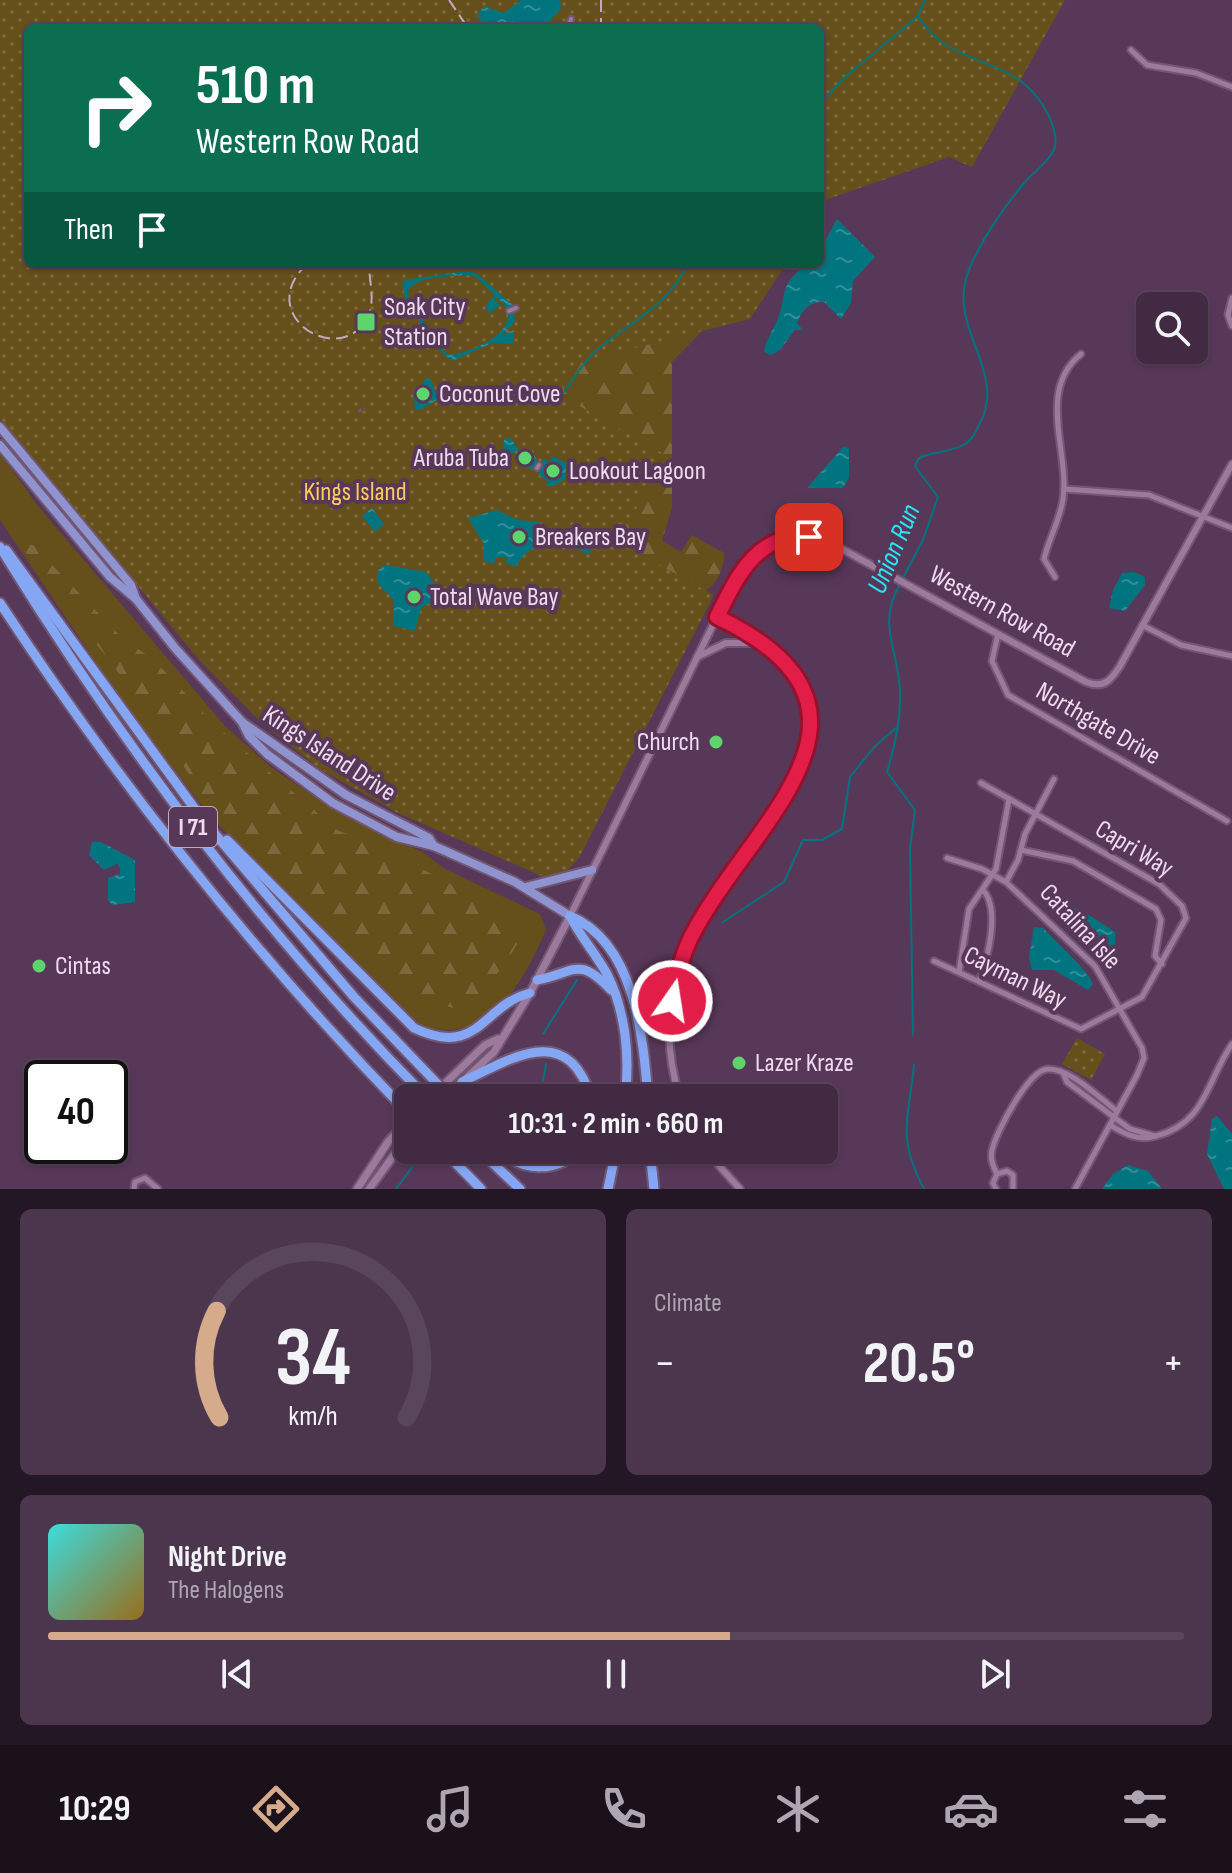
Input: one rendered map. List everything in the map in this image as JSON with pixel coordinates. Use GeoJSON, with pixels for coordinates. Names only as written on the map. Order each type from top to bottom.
{"type":"FeatureCollection","features":[{"type":"Feature","properties":{"kind":"highway"},"geometry":{"type":"LineString","coordinates":[[0,546],[15,559],[113,701],[203,820],[354,997],[436,1084]]}},
{"type":"Feature","properties":{"kind":"highway","name":"I 71"},"geometry":{"type":"LineString","coordinates":[[0,546],[67,656],[184,816],[316,975],[413,1084]]}},
{"type":"Feature","properties":{"kind":"highway","name":"I 71"},"geometry":{"type":"LineString","coordinates":[[0,603],[101,750],[197,877],[334,1038],[394,1099]]}},
{"type":"Feature","properties":{"kind":"highway"},"geometry":{"type":"LineString","coordinates":[[203,820],[414,1028],[438,1037],[461,1035],[483,1026],[516,996],[530,993]]}},
{"type":"Feature","properties":{"kind":"highway"},"geometry":{"type":"LineString","coordinates":[[570,916],[607,975],[613,993],[627,1046],[626,1084]]}},
{"type":"Feature","properties":{"kind":"highway"},"geometry":{"type":"LineString","coordinates":[[570,916],[595,931],[625,980],[640,1030],[646,1084]]}},
{"type":"Feature","properties":{"kind":"highway"},"geometry":{"type":"LineString","coordinates":[[537,980],[577,967],[600,977],[613,993]]}},
{"type":"Feature","properties":{"kind":"highway"},"geometry":{"type":"LineString","coordinates":[[462,1082],[526,1052],[550,1052],[576,1065],[585,1084]]}},
{"type":"Feature","properties":{"kind":"highway"},"geometry":{"type":"LineString","coordinates":[[456,1164],[481,1189]]}},
{"type":"Feature","properties":{"kind":"highway"},"geometry":{"type":"LineString","coordinates":[[494,1164],[520,1189]]}},
{"type":"Feature","properties":{"kind":"highway"},"geometry":{"type":"LineString","coordinates":[[522,1164],[537,1168],[553,1164]]}},
{"type":"Feature","properties":{"kind":"highway"},"geometry":{"type":"LineString","coordinates":[[608,1189],[613,1164]]}},
{"type":"Feature","properties":{"kind":"highway"},"geometry":{"type":"LineString","coordinates":[[651,1164],[654,1189]]}},
{"type":"Feature","properties":{"kind":"highway"},"geometry":{"type":"LineString","coordinates":[[462,1171],[470,1189]]}},
{"type":"Feature","properties":{"kind":"main road","name":"Kings Island Drive"},"geometry":{"type":"LineString","coordinates":[[0,427],[131,585],[136,599]]}},
{"type":"Feature","properties":{"kind":"main road","name":"Kings Island Drive"},"geometry":{"type":"LineString","coordinates":[[0,445],[110,577],[136,599],[267,754],[333,803],[407,842],[434,846],[525,887],[570,916]]}},
{"type":"Feature","properties":{"kind":"main road","name":"Kings Island Drive"},"geometry":{"type":"LineString","coordinates":[[242,722],[256,729],[329,785],[429,838],[434,846]]}},
{"type":"Feature","properties":{"kind":"main road"},"geometry":{"type":"LineString","coordinates":[[525,887],[592,870]]}},
{"type":"Feature","properties":{"kind":"main road","name":"Western Row Road"},"geometry":{"type":"LineString","coordinates":[[462,1082],[494,1052],[498,1039],[530,993],[570,916]]}},
{"type":"Feature","properties":{"kind":"main road","name":"Western Row Road"},"geometry":{"type":"LineString","coordinates":[[443,1084],[485,1045],[498,1039]]}},
{"type":"Feature","properties":{"kind":"main road"},"geometry":{"type":"LineString","coordinates":[[357,1189],[394,1135]]}},
{"type":"Feature","properties":{"kind":"main road"},"geometry":{"type":"LineString","coordinates":[[369,1189],[394,1155]]}},
{"type":"Feature","properties":{"kind":"street"},"geometry":{"type":"LineString","coordinates":[[570,24],[571,19]]}},
{"type":"Feature","properties":{"kind":"street"},"geometry":{"type":"LineString","coordinates":[[1131,50],[1147,65],[1196,73],[1232,85]]}},
{"type":"Feature","properties":{"kind":"street"},"geometry":{"type":"LineString","coordinates":[[1232,298],[1228,315],[1232,326]]}},
{"type":"Feature","properties":{"kind":"street"},"geometry":{"type":"LineString","coordinates":[[509,311],[516,308]]}},
{"type":"Feature","properties":{"kind":"street"},"geometry":{"type":"LineString","coordinates":[[1055,577],[1044,559],[1064,489],[1058,406],[1069,367],[1081,354]]}},
{"type":"Feature","properties":{"kind":"street","name":"Western Row Road"},"geometry":{"type":"LineString","coordinates":[[570,916],[745,564],[780,540],[816,539],[871,563],[1086,682],[1101,685],[1113,677],[1232,464]]}},
{"type":"Feature","properties":{"kind":"street"},"geometry":{"type":"LineString","coordinates":[[1064,489],[1149,495],[1232,528]]}},
{"type":"Feature","properties":{"kind":"street"},"geometry":{"type":"LineString","coordinates":[[677,1084],[669,1035],[678,968],[706,912],[791,791],[808,742],[809,722],[794,676],[773,650],[758,638],[717,617]]}},
{"type":"Feature","properties":{"kind":"street"},"geometry":{"type":"LineString","coordinates":[[1142,625],[1181,645],[1232,656]]}},
{"type":"Feature","properties":{"kind":"street","name":"Northgate Drive"},"geometry":{"type":"LineString","coordinates":[[999,632],[992,661],[1008,695],[1227,821]]}},
{"type":"Feature","properties":{"kind":"street"},"geometry":{"type":"LineString","coordinates":[[697,657],[726,643],[744,642],[773,650]]}},
{"type":"Feature","properties":{"kind":"street"},"geometry":{"type":"LineString","coordinates":[[1006,882],[1054,779]]}},
{"type":"Feature","properties":{"kind":"street","name":"Capri Way"},"geometry":{"type":"LineString","coordinates":[[981,783],[1159,884],[1182,906],[1185,922],[1162,964],[1142,997],[1121,1010]]}},
{"type":"Feature","properties":{"kind":"street"},"geometry":{"type":"LineString","coordinates":[[959,972],[969,909],[993,875],[1009,799]]}},
{"type":"Feature","properties":{"kind":"street"},"geometry":{"type":"LineString","coordinates":[[1021,850],[1073,861],[1156,909],[1161,920],[1155,956],[1162,964]]}},
{"type":"Feature","properties":{"kind":"street","name":"Catalina Isle"},"geometry":{"type":"LineString","coordinates":[[947,858],[1006,882],[1095,966],[1144,1058],[1075,1189]]}},
{"type":"Feature","properties":{"kind":"street"},"geometry":{"type":"LineString","coordinates":[[979,981],[986,959],[991,905],[984,891]]}},
{"type":"Feature","properties":{"kind":"street","name":"Cayman Way"},"geometry":{"type":"LineString","coordinates":[[934,961],[1076,1029],[1121,1010]]}},
{"type":"Feature","properties":{"kind":"street"},"geometry":{"type":"LineString","coordinates":[[1110,1125],[1138,1139],[1172,1133],[1190,1121],[1232,1044]]}},
{"type":"Feature","properties":{"kind":"street"},"geometry":{"type":"LineString","coordinates":[[996,1189],[993,1183],[997,1174],[992,1161],[994,1144],[1030,1079],[1045,1069],[1064,1075],[1067,1082],[1116,1114],[1130,1129],[1156,1136]]}},
{"type":"Feature","properties":{"kind":"street"},"geometry":{"type":"LineString","coordinates":[[718,1164],[740,1189]]}},
{"type":"Feature","properties":{"kind":"street"},"geometry":{"type":"LineString","coordinates":[[997,1174],[1007,1171],[1013,1175],[1013,1189]]}},
{"type":"Feature","properties":{"kind":"street"},"geometry":{"type":"LineString","coordinates":[[134,1189],[135,1182],[145,1178],[158,1189]]}},
{"type":"Feature","properties":{"kind":"green space","name":"Kings Island"},"geometry":{"type":"Polygon","coordinates":[[[0,0],[1065,0],[972,167],[949,157],[828,199],[824,205],[824,24],[24,24],[24,268],[783,268],[750,319],[579,362],[560,395],[669,457],[616,541],[714,595],[579,858],[562,876],[546,878],[396,812],[320,769],[263,724],[200,661],[0,419],[0,0]]]}},
{"type":"Feature","properties":{"kind":"green space"},"geometry":{"type":"Polygon","coordinates":[[[707,326],[672,362],[672,508],[662,541],[681,552],[692,535],[724,553],[719,576],[703,592],[610,539],[535,384],[550,365],[707,326]]]}},
{"type":"Feature","properties":{"kind":"green space"},"geometry":{"type":"Polygon","coordinates":[[[0,453],[38,506],[225,726],[272,768],[330,807],[424,853],[445,869],[540,914],[546,930],[526,971],[500,1006],[465,1028],[443,1030],[419,1025],[349,962],[210,816],[126,707],[0,520],[0,453]]]}},
{"type":"Feature","properties":{"kind":"green space"},"geometry":{"type":"Polygon","coordinates":[[[27,545],[33,545],[123,639],[153,659],[214,724],[337,830],[382,848],[513,917],[520,939],[504,966],[474,999],[453,1008],[427,1001],[389,984],[287,873],[203,795],[134,693],[25,551],[27,545]]]}},
{"type":"Feature","properties":{"kind":"green space"},"geometry":{"type":"Polygon","coordinates":[[[1077,1038],[1105,1054],[1091,1080],[1062,1064],[1077,1038]]]}},
{"type":"Feature","properties":{"kind":"water"},"geometry":{"type":"Polygon","coordinates":[[[521,0],[560,0],[561,9],[547,24],[484,24],[477,16],[484,6],[504,13],[521,0]]]}},
{"type":"Feature","properties":{"kind":"water"},"geometry":{"type":"Polygon","coordinates":[[[837,219],[875,257],[853,281],[851,303],[841,319],[824,302],[810,305],[797,323],[803,330],[795,330],[780,350],[771,355],[764,352],[791,279],[802,268],[824,268],[824,243],[837,219]]]}},
{"type":"Feature","properties":{"kind":"water"},"geometry":{"type":"Polygon","coordinates":[[[465,271],[476,273],[513,305],[515,321],[502,336],[514,330],[514,344],[492,343],[452,361],[422,335],[417,312],[406,302],[402,284],[405,280],[465,271]],[[476,277],[426,279],[408,291],[409,299],[435,342],[450,355],[486,343],[504,327],[508,317],[506,308],[497,298],[494,299],[500,305],[489,314],[486,305],[495,295],[476,277]]]}},
{"type":"Feature","properties":{"kind":"water","name":"Coconut Cove"},"geometry":{"type":"Polygon","coordinates":[[[430,378],[438,399],[420,410],[415,409],[413,389],[420,388],[425,379],[430,378]]]}},
{"type":"Feature","properties":{"kind":"water"},"geometry":{"type":"Polygon","coordinates":[[[510,437],[521,453],[531,450],[540,465],[544,458],[549,463],[553,456],[565,463],[567,461],[565,479],[554,486],[545,485],[548,481],[539,475],[538,469],[524,468],[516,462],[519,460],[512,460],[520,455],[517,450],[510,456],[503,449],[504,440],[510,437]]]}},
{"type":"Feature","properties":{"kind":"water"},"geometry":{"type":"Polygon","coordinates":[[[844,446],[849,449],[849,478],[843,488],[807,488],[844,446]]]}},
{"type":"Feature","properties":{"kind":"water"},"geometry":{"type":"Polygon","coordinates":[[[372,508],[384,524],[375,532],[362,516],[372,508]]]}},
{"type":"Feature","properties":{"kind":"water","name":"Breakers Bay"},"geometry":{"type":"Polygon","coordinates":[[[497,510],[518,520],[539,522],[559,540],[529,551],[516,567],[506,563],[506,557],[496,558],[493,564],[483,560],[484,544],[468,518],[497,510]]]}},
{"type":"Feature","properties":{"kind":"water"},"geometry":{"type":"Polygon","coordinates":[[[581,532],[593,540],[589,555],[573,546],[581,532]]]}},
{"type":"Feature","properties":{"kind":"water","name":"Total Wave Bay"},"geometry":{"type":"Polygon","coordinates":[[[386,565],[426,572],[437,587],[438,598],[421,608],[415,631],[393,626],[394,601],[377,580],[379,569],[386,565]]]}},
{"type":"Feature","properties":{"kind":"water"},"geometry":{"type":"Polygon","coordinates":[[[1134,572],[1145,577],[1145,585],[1125,611],[1109,608],[1113,590],[1122,573],[1134,572]]]}},
{"type":"Feature","properties":{"kind":"water"},"geometry":{"type":"Polygon","coordinates":[[[92,842],[101,842],[135,860],[135,902],[112,905],[108,900],[108,878],[120,874],[120,868],[117,864],[104,870],[89,855],[92,842]]]}},
{"type":"Feature","properties":{"kind":"water"},"geometry":{"type":"Polygon","coordinates":[[[1039,893],[1069,904],[1115,932],[1116,952],[1108,961],[1077,936],[1039,893]]]}},
{"type":"Feature","properties":{"kind":"water"},"geometry":{"type":"Polygon","coordinates":[[[1034,927],[1043,928],[1085,971],[1093,984],[1088,990],[1054,970],[1032,970],[1029,958],[1034,927]]]}},
{"type":"Feature","properties":{"kind":"water"},"geometry":{"type":"Polygon","coordinates":[[[1217,1116],[1232,1134],[1232,1189],[1224,1189],[1207,1154],[1212,1119],[1217,1116]]]}},
{"type":"Feature","properties":{"kind":"water"},"geometry":{"type":"Polygon","coordinates":[[[1128,1165],[1148,1171],[1162,1189],[1102,1189],[1113,1174],[1128,1165]]]}},
{"type":"Feature","properties":{"kind":"waterway","name":"Union Run"},"geometry":{"type":"LineString","coordinates":[[903,578],[923,540],[938,497],[915,466],[919,458],[967,443],[986,407],[984,371],[971,335],[963,298],[970,267],[1000,215],[1026,181],[1049,158],[1056,143],[1051,121],[1038,98],[1022,82],[1005,71],[949,47],[932,34],[918,16],[925,0]]}},
{"type":"Feature","properties":{"kind":"waterway","name":"Union Run"},"geometry":{"type":"LineString","coordinates":[[824,100],[844,78],[917,17]]}},
{"type":"Feature","properties":{"kind":"waterway","name":"Union Run"},"geometry":{"type":"LineString","coordinates":[[564,392],[587,360],[662,300],[686,268]]}},
{"type":"Feature","properties":{"kind":"waterway"},"geometry":{"type":"LineString","coordinates":[[900,584],[893,599],[889,625],[899,677],[900,713],[887,772],[915,810],[910,849],[913,1035]]}},
{"type":"Feature","properties":{"kind":"waterway","name":"Union Run"},"geometry":{"type":"LineString","coordinates":[[723,922],[784,882],[803,840],[822,840],[842,829],[850,777],[874,747],[896,728]]}},
{"type":"Feature","properties":{"kind":"waterway","name":"Union Run"},"geometry":{"type":"LineString","coordinates":[[543,1034],[577,980]]}},
{"type":"Feature","properties":{"kind":"waterway","name":"Union Run"},"geometry":{"type":"LineString","coordinates":[[542,1084],[546,1064]]}},
{"type":"Feature","properties":{"kind":"waterway"},"geometry":{"type":"LineString","coordinates":[[914,1065],[907,1140],[924,1189]]}},
{"type":"Feature","properties":{"kind":"waterway","name":"Union Run"},"geometry":{"type":"LineString","coordinates":[[396,1189],[415,1164]]}},
{"type":"Feature","properties":{"kind":"tunnel"},"geometry":{"type":"LineString","coordinates":[[358,411],[365,409]]}},
{"type":"Feature","properties":{"kind":"railway"},"geometry":{"type":"LineString","coordinates":[[449,0],[465,24]]}},
{"type":"Feature","properties":{"kind":"railway"},"geometry":{"type":"LineString","coordinates":[[601,0],[601,24]]}},
{"type":"Feature","properties":{"kind":"railway"},"geometry":{"type":"LineString","coordinates":[[304,268],[293,283],[290,302],[295,318],[308,330],[324,337],[341,338],[357,331],[369,314],[372,296],[369,268]]}},
{"type":"Feature","properties":{"kind":"place","name":"Soak City Station"},"geometry":{"type":"Point","coordinates":[366,322]}},
{"type":"Feature","properties":{"kind":"place","name":"Coconut Cove"},"geometry":{"type":"Point","coordinates":[423,394]}},
{"type":"Feature","properties":{"kind":"place","name":"Aruba Tuba"},"geometry":{"type":"Point","coordinates":[525,458]}},
{"type":"Feature","properties":{"kind":"place","name":"Lookout Lagoon"},"geometry":{"type":"Point","coordinates":[553,471]}},
{"type":"Feature","properties":{"kind":"place","name":"Breakers Bay"},"geometry":{"type":"Point","coordinates":[519,537]}},
{"type":"Feature","properties":{"kind":"place","name":"Total Wave Bay"},"geometry":{"type":"Point","coordinates":[414,597]}},
{"type":"Feature","properties":{"kind":"place","name":"Church"},"geometry":{"type":"Point","coordinates":[716,742]}},
{"type":"Feature","properties":{"kind":"place","name":"Cintas"},"geometry":{"type":"Point","coordinates":[39,966]}},
{"type":"Feature","properties":{"kind":"place","name":"Lazer Kraze"},"geometry":{"type":"Point","coordinates":[739,1063]}},
{"type":"Feature","properties":{"kind":"route"},"geometry":{"type":"LineString","coordinates":[[672,1001],[678,968],[691,938],[791,791],[800,773],[808,742],[807,709],[790,669],[778,654],[758,638],[717,617],[738,574],[751,558],[780,540],[809,537]]}}]}
